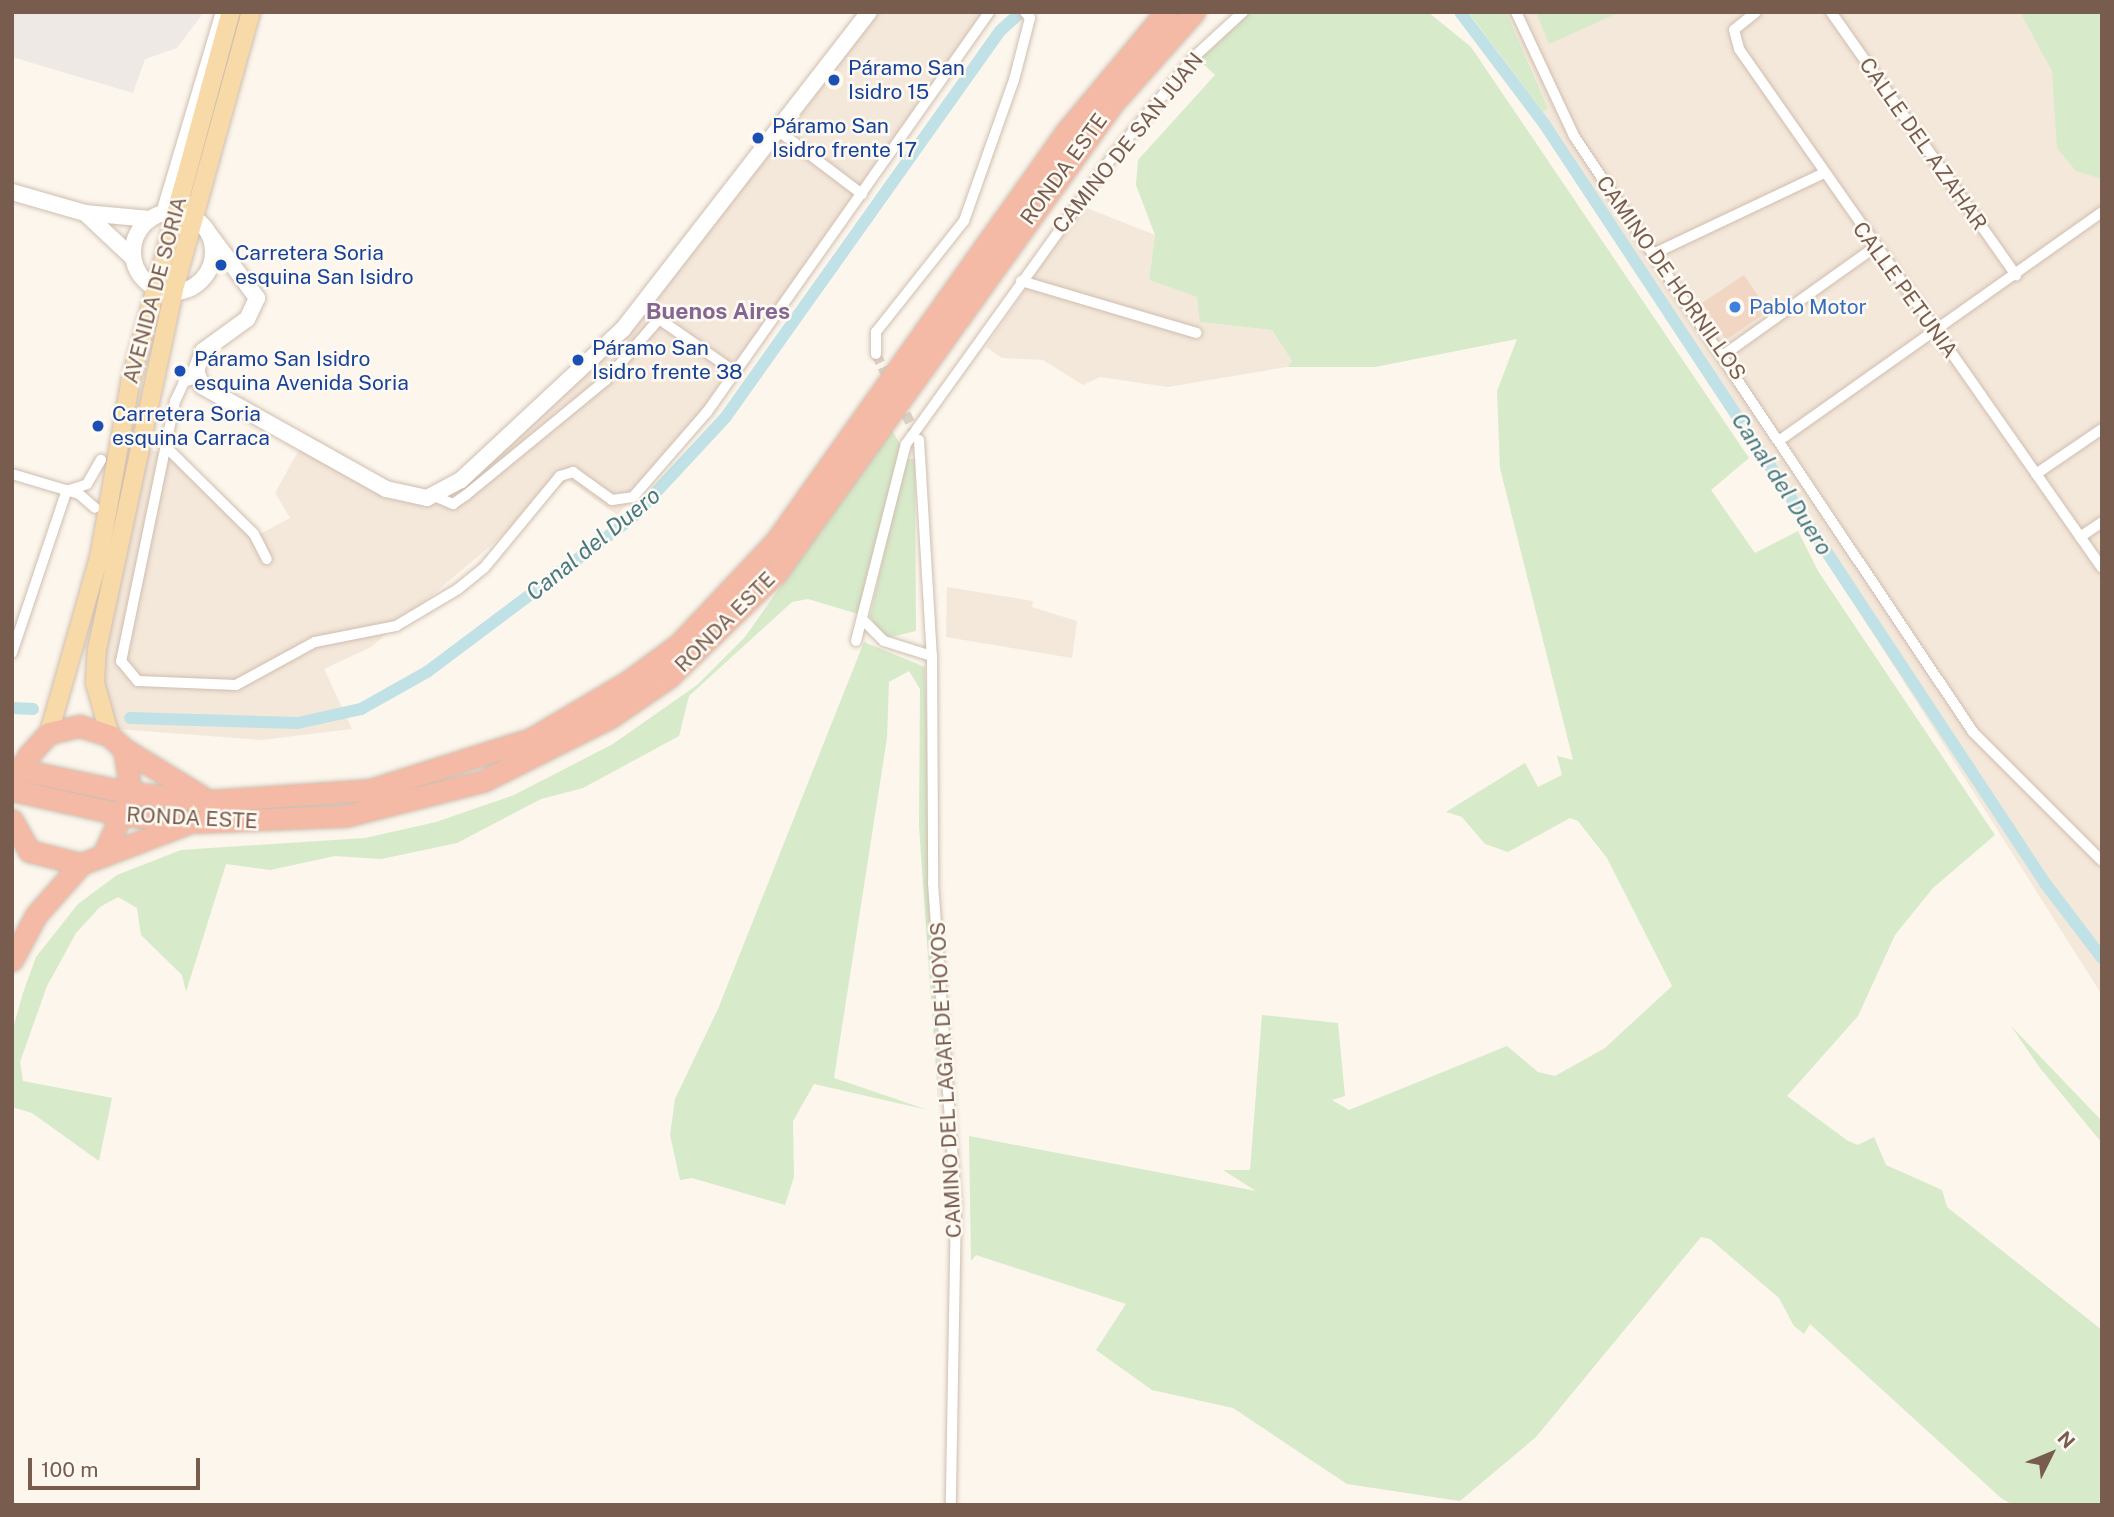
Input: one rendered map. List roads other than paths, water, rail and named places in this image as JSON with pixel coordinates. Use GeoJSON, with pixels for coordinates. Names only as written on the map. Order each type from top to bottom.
{"type":"FeatureCollection","features":[{"type":"Feature","properties":{"kind":"highway","name":"RONDA ESTE"},"geometry":{"type":"LineString","coordinates":[[14,784],[208,801],[370,790],[451,769],[580,712],[679,644],[776,541],[1066,132],[1166,12]]}},
{"type":"Feature","properties":{"kind":"highway","name":"RONDA ESTE"},"geometry":{"type":"LineString","coordinates":[[14,784],[124,815],[195,822],[345,816],[458,789],[554,750],[670,677],[777,572],[1113,103],[1194,12]]}},
{"type":"Feature","properties":{"kind":"highway"},"geometry":{"type":"LineString","coordinates":[[12,750],[80,726],[117,742],[208,801]]}},
{"type":"Feature","properties":{"kind":"highway"},"geometry":{"type":"LineString","coordinates":[[14,784],[43,738]]}},
{"type":"Feature","properties":{"kind":"highway"},"geometry":{"type":"LineString","coordinates":[[104,853],[124,815],[131,793],[117,742]]}},
{"type":"Feature","properties":{"kind":"highway"},"geometry":{"type":"LineString","coordinates":[[12,960],[36,915],[81,864],[104,853],[195,822]]}},
{"type":"Feature","properties":{"kind":"highway"},"geometry":{"type":"LineString","coordinates":[[14,829],[42,860],[81,864]]}},
{"type":"Feature","properties":{"kind":"highway"},"geometry":{"type":"LineString","coordinates":[[12,862],[14,829]]}},
{"type":"Feature","properties":{"kind":"main road","name":"AVENIDA DE SORIA"},"geometry":{"type":"LineString","coordinates":[[43,738],[99,558],[128,390],[155,288],[162,215],[231,12]]}},
{"type":"Feature","properties":{"kind":"main road","name":"AVENIDA DE SORIA"},"geometry":{"type":"LineString","coordinates":[[117,742],[95,683],[97,649],[173,293],[251,12]]}},
{"type":"Feature","properties":{"kind":"street","name":"AVENIDA DE SORIA"},"geometry":{"type":"LineString","coordinates":[[162,215],[221,12]]}},
{"type":"Feature","properties":{"kind":"street"},"geometry":{"type":"LineString","coordinates":[[659,319],[606,380],[453,504],[434,496],[386,489],[196,378],[184,382],[175,401],[121,661],[138,681],[236,685],[315,642],[396,626],[458,589],[484,568],[560,476],[573,472],[612,500],[633,497],[735,372],[989,12]]}},
{"type":"Feature","properties":{"kind":"street","name":"CAMINO DE SAN JUAN"},"geometry":{"type":"LineString","coordinates":[[856,641],[905,443],[1129,136],[1194,57],[1243,12]]}},
{"type":"Feature","properties":{"kind":"street","name":"CAMINO DE HORNILLOS"},"geometry":{"type":"LineString","coordinates":[[1516,12],[1574,136],[1725,354],[1973,733],[2102,862]]}},
{"type":"Feature","properties":{"kind":"street","name":"CALLE PETUNIA"},"geometry":{"type":"LineString","coordinates":[[1756,12],[1740,22],[1734,39],[1822,174],[1937,332],[2102,568]]}},
{"type":"Feature","properties":{"kind":"street","name":"CALLE DEL AZAHAR"},"geometry":{"type":"LineString","coordinates":[[1831,12],[2016,275]]}},
{"type":"Feature","properties":{"kind":"street"},"geometry":{"type":"LineString","coordinates":[[434,496],[588,368],[642,307],[776,129],[870,13]]}},
{"type":"Feature","properties":{"kind":"street"},"geometry":{"type":"LineString","coordinates":[[876,354],[876,332],[964,220],[1028,15]]}},
{"type":"Feature","properties":{"kind":"street"},"geometry":{"type":"LineString","coordinates":[[776,129],[862,194]]}},
{"type":"Feature","properties":{"kind":"street"},"geometry":{"type":"LineString","coordinates":[[1654,254],[1822,174]]}},
{"type":"Feature","properties":{"kind":"street"},"geometry":{"type":"LineString","coordinates":[[12,192],[85,213],[193,217],[257,292],[255,307],[203,352],[196,378]]}},
{"type":"Feature","properties":{"kind":"street"},"geometry":{"type":"LineString","coordinates":[[1780,440],[1937,332],[2102,212]]}},
{"type":"Feature","properties":{"kind":"street"},"geometry":{"type":"LineString","coordinates":[[85,213],[133,258],[155,288],[173,293],[202,281],[246,277]]}},
{"type":"Feature","properties":{"kind":"street"},"geometry":{"type":"LineString","coordinates":[[133,258],[136,237],[162,215]]}},
{"type":"Feature","properties":{"kind":"street"},"geometry":{"type":"LineString","coordinates":[[202,281],[214,256],[210,235]]}},
{"type":"Feature","properties":{"kind":"street"},"geometry":{"type":"LineString","coordinates":[[1725,354],[1875,247]]}},
{"type":"Feature","properties":{"kind":"street"},"geometry":{"type":"LineString","coordinates":[[1021,281],[1196,333]]}},
{"type":"Feature","properties":{"kind":"street"},"geometry":{"type":"LineString","coordinates":[[642,307],[735,372]]}},
{"type":"Feature","properties":{"kind":"street"},"geometry":{"type":"LineString","coordinates":[[2036,474],[2102,429]]}},
{"type":"Feature","properties":{"kind":"street","name":"CAMINO DEL LAGAR DE HOYOS"},"geometry":{"type":"LineString","coordinates":[[919,440],[932,656],[933,883],[956,1205],[951,1505]]}},
{"type":"Feature","properties":{"kind":"street"},"geometry":{"type":"LineString","coordinates":[[165,446],[254,534],[267,559]]}},
{"type":"Feature","properties":{"kind":"street"},"geometry":{"type":"LineString","coordinates":[[68,490],[87,484],[101,460]]}},
{"type":"Feature","properties":{"kind":"street"},"geometry":{"type":"LineString","coordinates":[[12,474],[68,490],[95,508]]}},
{"type":"Feature","properties":{"kind":"street"},"geometry":{"type":"LineString","coordinates":[[12,653],[68,490]]}},
{"type":"Feature","properties":{"kind":"street"},"geometry":{"type":"LineString","coordinates":[[2080,537],[2102,522]]}},
{"type":"Feature","properties":{"kind":"street"},"geometry":{"type":"LineString","coordinates":[[863,620],[884,641],[932,656]]}},
{"type":"Feature","properties":{"kind":"waterway","name":"Canal del Duero"},"geometry":{"type":"LineString","coordinates":[[130,718],[298,723],[361,709],[427,672],[632,518],[725,418],[1000,31],[1021,12]]}},
{"type":"Feature","properties":{"kind":"waterway","name":"Canal del Duero"},"geometry":{"type":"LineString","coordinates":[[1460,12],[1545,125],[2045,883],[2102,958]]}},
{"type":"Feature","properties":{"kind":"waterway","name":"Canal del Duero"},"geometry":{"type":"LineString","coordinates":[[12,708],[33,709]]}},
{"type":"Feature","properties":{"kind":"tunnel"},"geometry":{"type":"LineString","coordinates":[[876,354],[890,383]]}},
{"type":"Feature","properties":{"kind":"tunnel"},"geometry":{"type":"LineString","coordinates":[[899,400],[918,439]]}},
{"type":"Feature","properties":{"kind":"place","name":"Páramo San Isidro 15"},"geometry":{"type":"Point","coordinates":[834,80]}},
{"type":"Feature","properties":{"kind":"place","name":"Páramo San Isidro frente 17"},"geometry":{"type":"Point","coordinates":[758,138]}},
{"type":"Feature","properties":{"kind":"place","name":"Carretera Soria esquina San Isidro"},"geometry":{"type":"Point","coordinates":[221,265]}},
{"type":"Feature","properties":{"kind":"place","name":"Pablo Motor"},"geometry":{"type":"Point","coordinates":[1735,307]}},
{"type":"Feature","properties":{"kind":"place","name":"Páramo San Isidro frente 38"},"geometry":{"type":"Point","coordinates":[578,360]}},
{"type":"Feature","properties":{"kind":"place","name":"Páramo San Isidro esquina Avenida Soria"},"geometry":{"type":"Point","coordinates":[180,371]}},
{"type":"Feature","properties":{"kind":"place","name":"Carretera Soria esquina Carraca"},"geometry":{"type":"Point","coordinates":[98,426]}},
{"type":"Feature","properties":{"kind":"district","name":"Buenos Aires"},"geometry":{"type":"Point","coordinates":[718,311]}}]}
